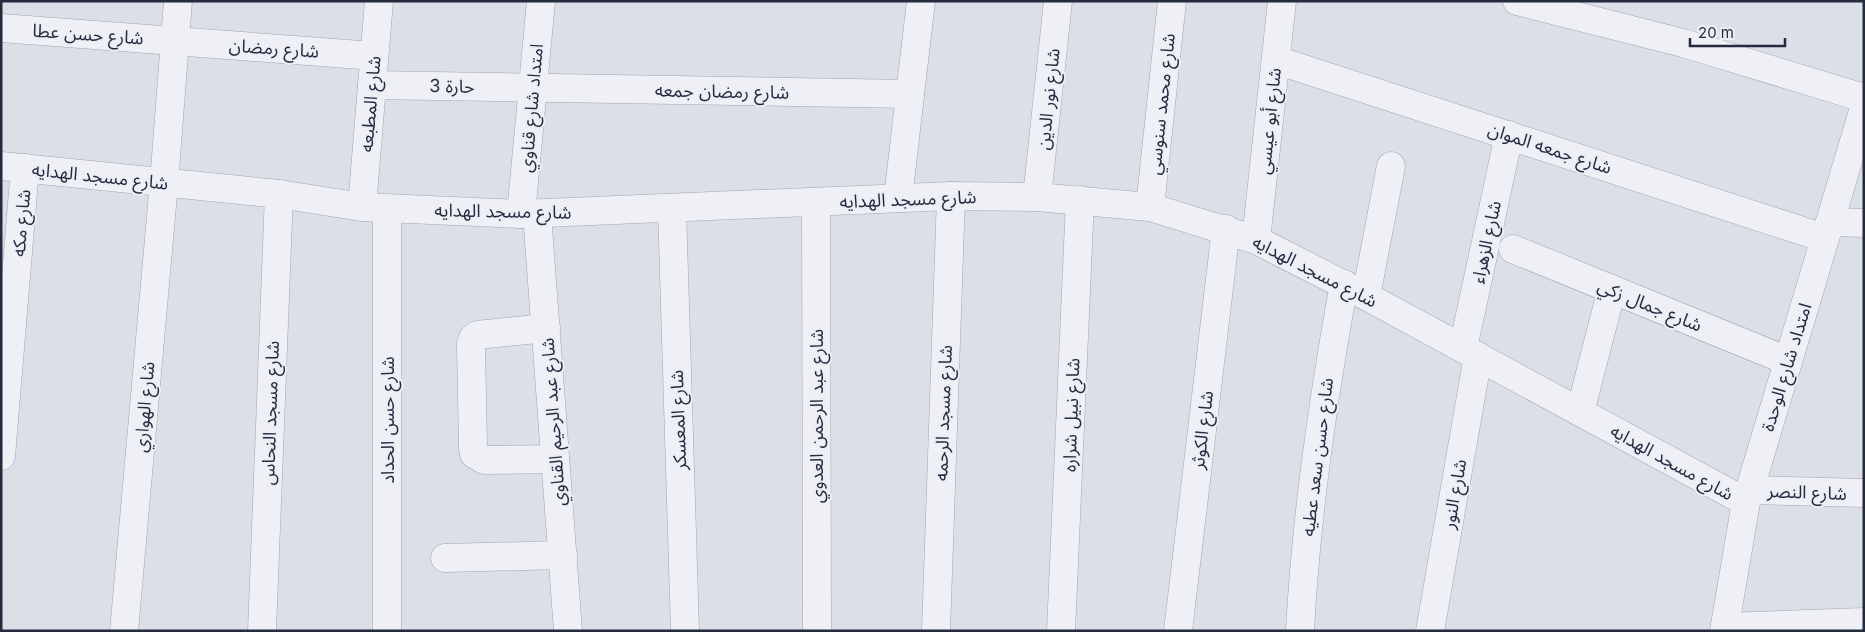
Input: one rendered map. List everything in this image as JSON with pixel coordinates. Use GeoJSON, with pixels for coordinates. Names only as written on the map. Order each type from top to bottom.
{"type":"FeatureCollection","features":[{"type":"Feature","properties":{"kind":"street"},"geometry":{"type":"LineString","coordinates":[[164,183],[178,1]]}},
{"type":"Feature","properties":{"kind":"street","name":"شارع المطبعه"},"geometry":{"type":"LineString","coordinates":[[374,208],[372,85],[378,1]]}},
{"type":"Feature","properties":{"kind":"street","name":"امتداد شارع قناوي"},"geometry":{"type":"LineString","coordinates":[[529,214],[533,88],[541,1]]}},
{"type":"Feature","properties":{"kind":"street"},"geometry":{"type":"LineString","coordinates":[[898,198],[921,1]]}},
{"type":"Feature","properties":{"kind":"street","name":"شارع نور الدين"},"geometry":{"type":"LineString","coordinates":[[1038,197],[1058,1]]}},
{"type":"Feature","properties":{"kind":"street","name":"شارع محمد سنوسي"},"geometry":{"type":"LineString","coordinates":[[1150,207],[1172,1]]}},
{"type":"Feature","properties":{"kind":"street","name":"شارع أبو عيسي"},"geometry":{"type":"LineString","coordinates":[[1256,240],[1282,1]]}},
{"type":"Feature","properties":{"kind":"street"},"geometry":{"type":"LineString","coordinates":[[1517,1],[1683,43],[1864,98]]}},
{"type":"Feature","properties":{"kind":"street","name":"شارع حسن عطا"},"geometry":{"type":"LineString","coordinates":[[1,28],[175,41]]}},
{"type":"Feature","properties":{"kind":"street","name":"شارع رمضان"},"geometry":{"type":"LineString","coordinates":[[175,41],[374,56]]}},
{"type":"Feature","properties":{"kind":"street","name":"شارع جمعه الموان"},"geometry":{"type":"LineString","coordinates":[[1276,60],[1509,135],[1827,230],[1864,223]]}},
{"type":"Feature","properties":{"kind":"street","name":"حارة 3"},"geometry":{"type":"LineString","coordinates":[[372,85],[533,88]]}},
{"type":"Feature","properties":{"kind":"street","name":"شارع رمضان جمعه"},"geometry":{"type":"LineString","coordinates":[[533,88],[910,94]]}},
{"type":"Feature","properties":{"kind":"street","name":"امتداد شارع الوحدة"},"geometry":{"type":"LineString","coordinates":[[1724,629],[1747,496],[1864,108]]}},
{"type":"Feature","properties":{"kind":"street","name":"شارع الزهراء"},"geometry":{"type":"LineString","coordinates":[[1471,352],[1509,135]]}},
{"type":"Feature","properties":{"kind":"street","name":"شارع حسن سعد عطيه"},"geometry":{"type":"LineString","coordinates":[[1300,631],[1302,585],[1312,484],[1326,384],[1391,166]]}},
{"type":"Feature","properties":{"kind":"street","name":"شارع مسجد الهدايه"},"geometry":{"type":"LineString","coordinates":[[13,167],[279,194],[374,208],[529,214],[951,196],[1038,197],[1150,207],[1226,229],[1256,240],[1355,290],[1580,412],[1747,496]]}},
{"type":"Feature","properties":{"kind":"street","name":"شارع مكه"},"geometry":{"type":"LineString","coordinates":[[1,456],[13,167]]}},
{"type":"Feature","properties":{"kind":"street","name":"شارع الهواري"},"geometry":{"type":"LineString","coordinates":[[124,631],[164,183]]}},
{"type":"Feature","properties":{"kind":"street","name":"شارع مسجد النحاس"},"geometry":{"type":"LineString","coordinates":[[262,631],[279,194]]}},
{"type":"Feature","properties":{"kind":"street","name":"شارع مسجد الرحمه"},"geometry":{"type":"LineString","coordinates":[[936,631],[951,196]]}},
{"type":"Feature","properties":{"kind":"street","name":"شارع نبيل شراره"},"geometry":{"type":"LineString","coordinates":[[1062,631],[1080,200]]}},
{"type":"Feature","properties":{"kind":"street","name":"شارع عبد الرحمن العدوي"},"geometry":{"type":"LineString","coordinates":[[816,202],[817,631]]}},
{"type":"Feature","properties":{"kind":"street","name":"شارع حسن الحداد"},"geometry":{"type":"LineString","coordinates":[[374,208],[387,631]]}},
{"type":"Feature","properties":{"kind":"street","name":"شارع المعسكر"},"geometry":{"type":"LineString","coordinates":[[672,208],[684,631]]}},
{"type":"Feature","properties":{"kind":"street","name":"شارع عبد الرحيم القناوي"},"geometry":{"type":"LineString","coordinates":[[529,214],[546,328],[568,631]]}},
{"type":"Feature","properties":{"kind":"street","name":"شارع الكوثر"},"geometry":{"type":"LineString","coordinates":[[1178,631],[1226,229]]}},
{"type":"Feature","properties":{"kind":"street","name":"شارع جمال زكي"},"geometry":{"type":"LineString","coordinates":[[1513,248],[1788,360]]}},
{"type":"Feature","properties":{"kind":"street"},"geometry":{"type":"LineString","coordinates":[[1580,412],[1612,289]]}},
{"type":"Feature","properties":{"kind":"street"},"geometry":{"type":"LineString","coordinates":[[546,328],[477,335],[473,338],[471,344],[473,448],[474,454],[484,460],[555,459]]}},
{"type":"Feature","properties":{"kind":"street","name":"شارع النور"},"geometry":{"type":"LineString","coordinates":[[1430,631],[1471,352]]}},
{"type":"Feature","properties":{"kind":"street","name":"شارع النصر"},"geometry":{"type":"LineString","coordinates":[[1747,496],[1864,493]]}},
{"type":"Feature","properties":{"kind":"street"},"geometry":{"type":"LineString","coordinates":[[445,558],[563,555]]}},
{"type":"Feature","properties":{"kind":"street"},"geometry":{"type":"LineString","coordinates":[[1724,629],[1864,622]]}}]}
